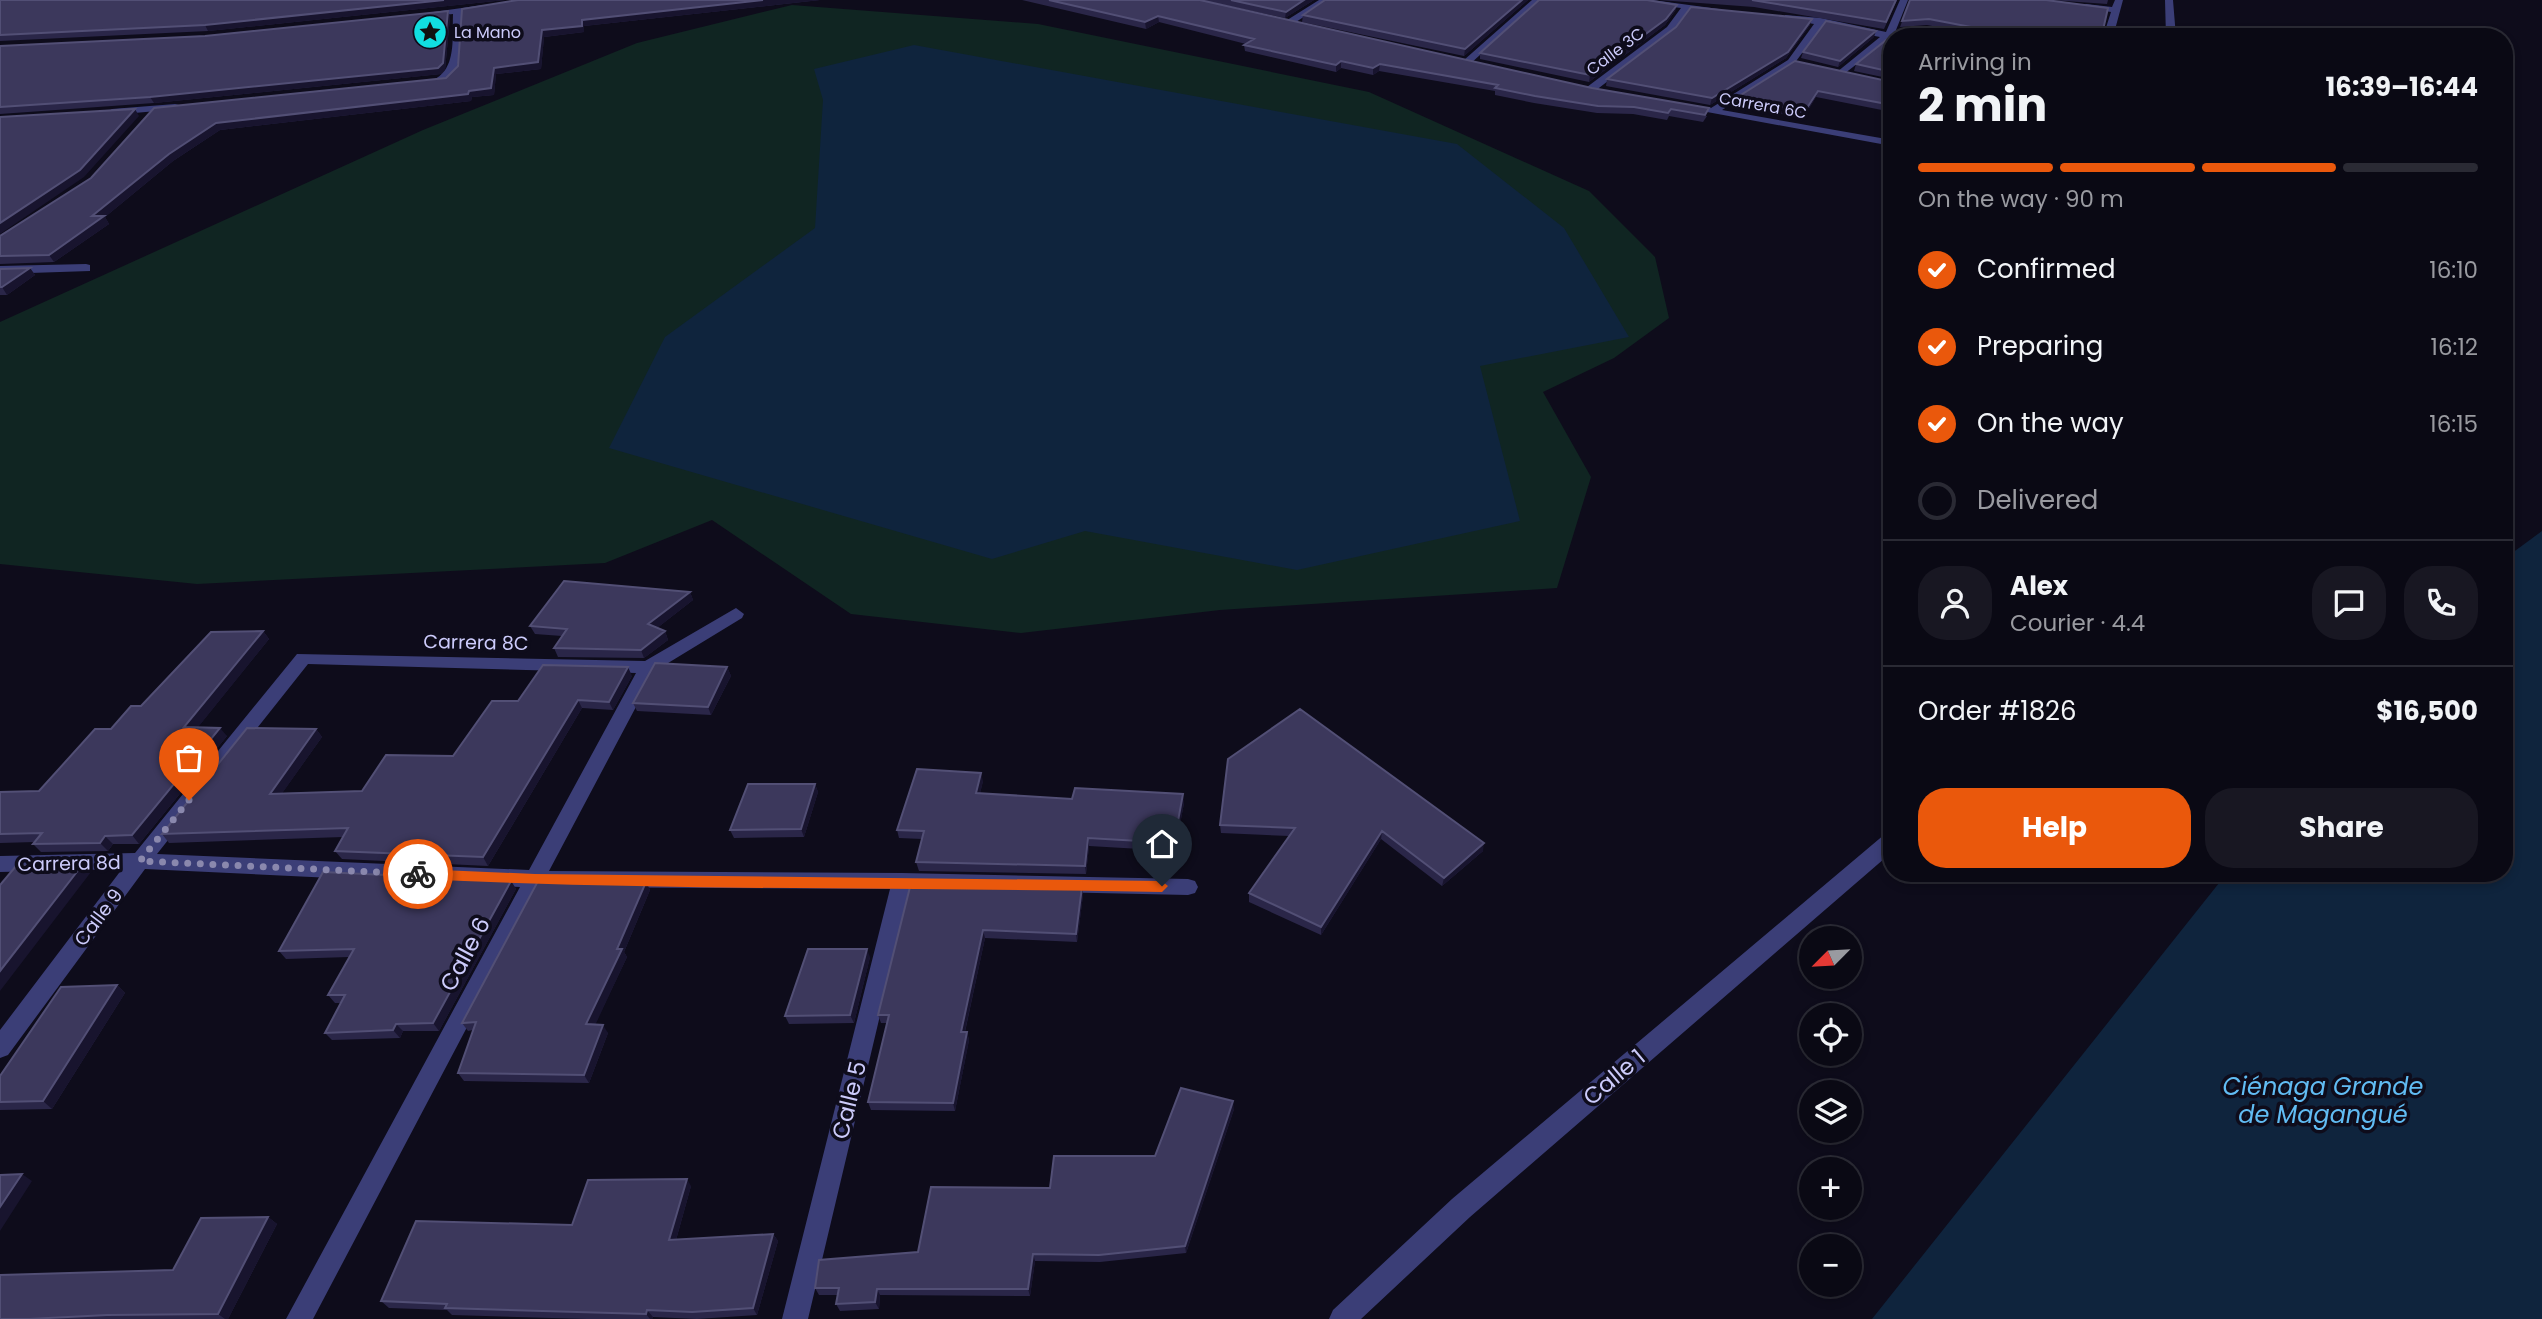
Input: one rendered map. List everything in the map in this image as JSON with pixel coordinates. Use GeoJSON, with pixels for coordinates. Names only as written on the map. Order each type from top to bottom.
{"type":"FeatureCollection","features":[{"type":"Feature","properties":{"kind":"street"},"geometry":{"type":"LineString","coordinates":[[1287,24],[1325,0]]}},
{"type":"Feature","properties":{"kind":"street"},"geometry":{"type":"LineString","coordinates":[[1467,62],[1537,0]]}},
{"type":"Feature","properties":{"kind":"street"},"geometry":{"type":"LineString","coordinates":[[1625,0],[1727,10]]}},
{"type":"Feature","properties":{"kind":"street"},"geometry":{"type":"LineString","coordinates":[[1896,28],[1904,0]]}},
{"type":"Feature","properties":{"kind":"street"},"geometry":{"type":"LineString","coordinates":[[2169,0],[2171,28]]}},
{"type":"Feature","properties":{"kind":"street"},"geometry":{"type":"LineString","coordinates":[[2077,6],[2118,5],[2111,28]]}},
{"type":"Feature","properties":{"kind":"street"},"geometry":{"type":"LineString","coordinates":[[417,15],[496,6]]}},
{"type":"Feature","properties":{"kind":"street","name":"Calle 3C"},"geometry":{"type":"LineString","coordinates":[[1591,89],[1670,29],[1687,6]]}},
{"type":"Feature","properties":{"kind":"street"},"geometry":{"type":"LineString","coordinates":[[427,84],[445,80],[453,72],[458,10]]}},
{"type":"Feature","properties":{"kind":"street"},"geometry":{"type":"LineString","coordinates":[[1781,16],[1883,33]]}},
{"type":"Feature","properties":{"kind":"street"},"geometry":{"type":"LineString","coordinates":[[1275,21],[1300,26]]}},
{"type":"Feature","properties":{"kind":"street"},"geometry":{"type":"LineString","coordinates":[[1712,111],[1791,61],[1821,21]]}},
{"type":"Feature","properties":{"kind":"street"},"geometry":{"type":"LineString","coordinates":[[1840,74],[1883,43]]}},
{"type":"Feature","properties":{"kind":"street"},"geometry":{"type":"LineString","coordinates":[[1454,60],[1479,65]]}},
{"type":"Feature","properties":{"kind":"street"},"geometry":{"type":"LineString","coordinates":[[1791,61],[1803,65]]}},
{"type":"Feature","properties":{"kind":"street"},"geometry":{"type":"LineString","coordinates":[[1827,71],[1853,77]]}},
{"type":"Feature","properties":{"kind":"street"},"geometry":{"type":"LineString","coordinates":[[1578,86],[1603,91]]}},
{"type":"Feature","properties":{"kind":"street","name":"Carrera 6C"},"geometry":{"type":"LineString","coordinates":[[1675,105],[1883,141]]}},
{"type":"Feature","properties":{"kind":"street"},"geometry":{"type":"LineString","coordinates":[[103,112],[181,106]]}},
{"type":"Feature","properties":{"kind":"street"},"geometry":{"type":"LineString","coordinates":[[145,119],[154,109]]}},
{"type":"Feature","properties":{"kind":"street"},"geometry":{"type":"LineString","coordinates":[[0,270],[86,268]]}},
{"type":"Feature","properties":{"kind":"street"},"geometry":{"type":"LineString","coordinates":[[648,667],[736,614]]}},
{"type":"Feature","properties":{"kind":"street","name":"Carrera 8C"},"geometry":{"type":"LineString","coordinates":[[303,658],[648,667]]}},
{"type":"Feature","properties":{"kind":"street","name":"Calle 9"},"geometry":{"type":"LineString","coordinates":[[0,1048],[140,861],[303,658]]}},
{"type":"Feature","properties":{"kind":"street","name":"Calle 6"},"geometry":{"type":"LineString","coordinates":[[299,1319],[648,667]]}},
{"type":"Feature","properties":{"kind":"street","name":"Calle 1"},"geometry":{"type":"LineString","coordinates":[[1342,1319],[1461,1208],[1883,848]]}},
{"type":"Feature","properties":{"kind":"street","name":"Carrera 8d"},"geometry":{"type":"LineString","coordinates":[[0,864],[140,861],[535,879],[902,881],[1188,887]]}},
{"type":"Feature","properties":{"kind":"street","name":"Calle 5"},"geometry":{"type":"LineString","coordinates":[[795,1319],[902,881]]}},
{"type":"Feature","properties":{"kind":"green space"},"geometry":{"type":"Polygon","coordinates":[[[792,5],[1038,24],[1369,92],[1589,191],[1655,257],[1669,318],[1614,358],[1543,392],[1591,477],[1557,588],[1220,610],[1021,633],[851,614],[712,520],[605,563],[197,584],[0,564],[0,322],[423,130],[637,43],[792,5]]]}},
{"type":"Feature","properties":{"kind":"water"},"geometry":{"type":"Polygon","coordinates":[[[914,45],[1457,144],[1564,228],[1629,337],[1480,366],[1520,521],[1297,570],[1085,531],[992,559],[609,448],[665,337],[815,228],[823,100],[814,69],[914,45]]]}},
{"type":"Feature","properties":{"kind":"water","name":"Ciénaga Grande de Magangué"},"geometry":{"type":"Polygon","coordinates":[[[2542,531],[2542,1319],[1872,1319],[2220,882],[2513,882],[2513,552],[2542,531]]]}},
{"type":"Feature","properties":{"kind":"building"},"geometry":{"type":"Polygon","coordinates":[[[0,0],[444,0],[205,25],[0,35],[0,0]]]}},
{"type":"Feature","properties":{"kind":"building"},"geometry":{"type":"Polygon","coordinates":[[[518,0],[763,0],[582,20],[582,26],[542,30],[538,62],[494,68],[491,88],[469,91],[468,94],[216,123],[169,154],[92,216],[104,216],[49,255],[0,256],[0,236],[91,178],[154,108],[446,78],[458,66],[462,9],[518,0]]]}},
{"type":"Feature","properties":{"kind":"building"},"geometry":{"type":"Polygon","coordinates":[[[1049,0],[1200,0],[1592,88],[1709,108],[1705,115],[1671,109],[1668,113],[1634,107],[1598,106],[1380,64],[1373,68],[1341,61],[1336,65],[1244,45],[1254,39],[1158,16],[1145,22],[1049,0]]]}},
{"type":"Feature","properties":{"kind":"building"},"geometry":{"type":"Polygon","coordinates":[[[1231,0],[1304,0],[1286,12],[1231,0]]]}},
{"type":"Feature","properties":{"kind":"building"},"geometry":{"type":"Polygon","coordinates":[[[1325,0],[1522,0],[1465,49],[1303,15],[1325,0]]]}},
{"type":"Feature","properties":{"kind":"building"},"geometry":{"type":"Polygon","coordinates":[[[1539,0],[1647,0],[1677,5],[1666,19],[1590,75],[1480,53],[1539,0]]]}},
{"type":"Feature","properties":{"kind":"building"},"geometry":{"type":"Polygon","coordinates":[[[1752,0],[1896,0],[1886,22],[1752,0]]]}},
{"type":"Feature","properties":{"kind":"building"},"geometry":{"type":"Polygon","coordinates":[[[1910,0],[2046,0],[2108,8],[2103,28],[1976,28],[1929,19],[1902,21],[1910,0]]]}},
{"type":"Feature","properties":{"kind":"building"},"geometry":{"type":"Polygon","coordinates":[[[1691,7],[1812,19],[1788,52],[1712,98],[1607,79],[1676,27],[1691,7]]]}},
{"type":"Feature","properties":{"kind":"building"},"geometry":{"type":"Polygon","coordinates":[[[448,11],[443,63],[438,68],[150,97],[0,107],[0,46],[205,36],[448,11]]]}},
{"type":"Feature","properties":{"kind":"building"},"geometry":{"type":"Polygon","coordinates":[[[1826,21],[1876,31],[1840,61],[1803,52],[1826,21]]]}},
{"type":"Feature","properties":{"kind":"building"},"geometry":{"type":"Polygon","coordinates":[[[1883,43],[1883,70],[1856,64],[1883,43]]]}},
{"type":"Feature","properties":{"kind":"building"},"geometry":{"type":"Polygon","coordinates":[[[1795,61],[1883,80],[1883,103],[1818,91],[1805,111],[1736,98],[1795,61]]]}},
{"type":"Feature","properties":{"kind":"building"},"geometry":{"type":"Polygon","coordinates":[[[135,109],[80,170],[0,223],[0,117],[135,109]]]}},
{"type":"Feature","properties":{"kind":"building"},"geometry":{"type":"Polygon","coordinates":[[[30,268],[2,287],[0,287],[0,269],[30,268]]]}},
{"type":"Feature","properties":{"kind":"building"},"geometry":{"type":"Polygon","coordinates":[[[564,581],[690,592],[648,624],[665,631],[641,650],[554,648],[567,629],[530,626],[564,581]]]}},
{"type":"Feature","properties":{"kind":"building"},"geometry":{"type":"Polygon","coordinates":[[[263,631],[184,727],[220,728],[132,835],[105,836],[100,843],[33,844],[42,833],[0,834],[0,792],[39,791],[95,729],[111,729],[131,706],[141,706],[211,632],[263,631]]]}},
{"type":"Feature","properties":{"kind":"building"},"geometry":{"type":"Polygon","coordinates":[[[655,663],[727,667],[708,707],[633,703],[655,663]]]}},
{"type":"Feature","properties":{"kind":"building"},"geometry":{"type":"Polygon","coordinates":[[[543,665],[628,667],[609,702],[578,700],[483,857],[335,851],[348,828],[162,834],[247,728],[316,729],[270,794],[362,791],[386,755],[453,756],[492,701],[518,701],[543,665]]]}},
{"type":"Feature","properties":{"kind":"building"},"geometry":{"type":"Polygon","coordinates":[[[1300,709],[1484,843],[1444,878],[1382,831],[1321,927],[1249,893],[1295,828],[1220,825],[1228,759],[1300,709]]]}},
{"type":"Feature","properties":{"kind":"building"},"geometry":{"type":"Polygon","coordinates":[[[917,769],[981,773],[976,793],[1072,799],[1075,788],[1183,794],[1174,843],[1088,838],[1085,866],[916,862],[924,831],[897,830],[917,769]]]}},
{"type":"Feature","properties":{"kind":"building"},"geometry":{"type":"Polygon","coordinates":[[[748,784],[815,784],[801,829],[730,830],[748,784]]]}},
{"type":"Feature","properties":{"kind":"building"},"geometry":{"type":"Polygon","coordinates":[[[83,864],[0,971],[0,885],[16,866],[83,864]]]}},
{"type":"Feature","properties":{"kind":"building"},"geometry":{"type":"Polygon","coordinates":[[[323,872],[511,881],[433,1023],[396,1024],[393,1030],[325,1033],[345,995],[328,995],[354,949],[279,951],[323,872]]]}},
{"type":"Feature","properties":{"kind":"building"},"geometry":{"type":"Polygon","coordinates":[[[538,881],[646,882],[617,949],[622,949],[586,1024],[603,1025],[584,1075],[458,1073],[476,1022],[462,1023],[538,881]]]}},
{"type":"Feature","properties":{"kind":"building"},"geometry":{"type":"Polygon","coordinates":[[[911,883],[1082,887],[1076,934],[983,930],[961,1032],[967,1032],[953,1103],[868,1102],[889,1015],[878,1015],[911,883]]]}},
{"type":"Feature","properties":{"kind":"building"},"geometry":{"type":"Polygon","coordinates":[[[808,949],[867,949],[850,1015],[785,1016],[808,949]]]}},
{"type":"Feature","properties":{"kind":"building"},"geometry":{"type":"Polygon","coordinates":[[[117,985],[43,1101],[0,1102],[0,1076],[61,987],[117,985]]]}},
{"type":"Feature","properties":{"kind":"building"},"geometry":{"type":"Polygon","coordinates":[[[1181,1088],[1233,1101],[1185,1246],[1099,1255],[1033,1254],[1028,1289],[877,1289],[875,1302],[836,1304],[839,1288],[815,1288],[819,1260],[918,1252],[931,1187],[1050,1188],[1054,1156],[1155,1156],[1181,1088]]]}},
{"type":"Feature","properties":{"kind":"building"},"geometry":{"type":"Polygon","coordinates":[[[22,1174],[0,1207],[0,1175],[22,1174]]]}},
{"type":"Feature","properties":{"kind":"building"},"geometry":{"type":"Polygon","coordinates":[[[687,1179],[669,1240],[773,1234],[753,1308],[692,1312],[647,1310],[646,1314],[445,1308],[447,1304],[381,1301],[416,1221],[572,1225],[588,1180],[687,1179]]]}},
{"type":"Feature","properties":{"kind":"building"},"geometry":{"type":"Polygon","coordinates":[[[268,1217],[218,1314],[0,1319],[0,1275],[173,1270],[201,1218],[268,1217]]]}},
{"type":"Feature","properties":{"kind":"way so far"},"geometry":{"type":"LineString","coordinates":[[189,800],[140,861],[418,874]]}},
{"type":"Feature","properties":{"kind":"place","name":"La Mano"},"geometry":{"type":"Point","coordinates":[430,32]}},
{"type":"Feature","properties":{"kind":"route"},"geometry":{"type":"LineString","coordinates":[[418,874],[535,879],[1162,886]]}}]}
